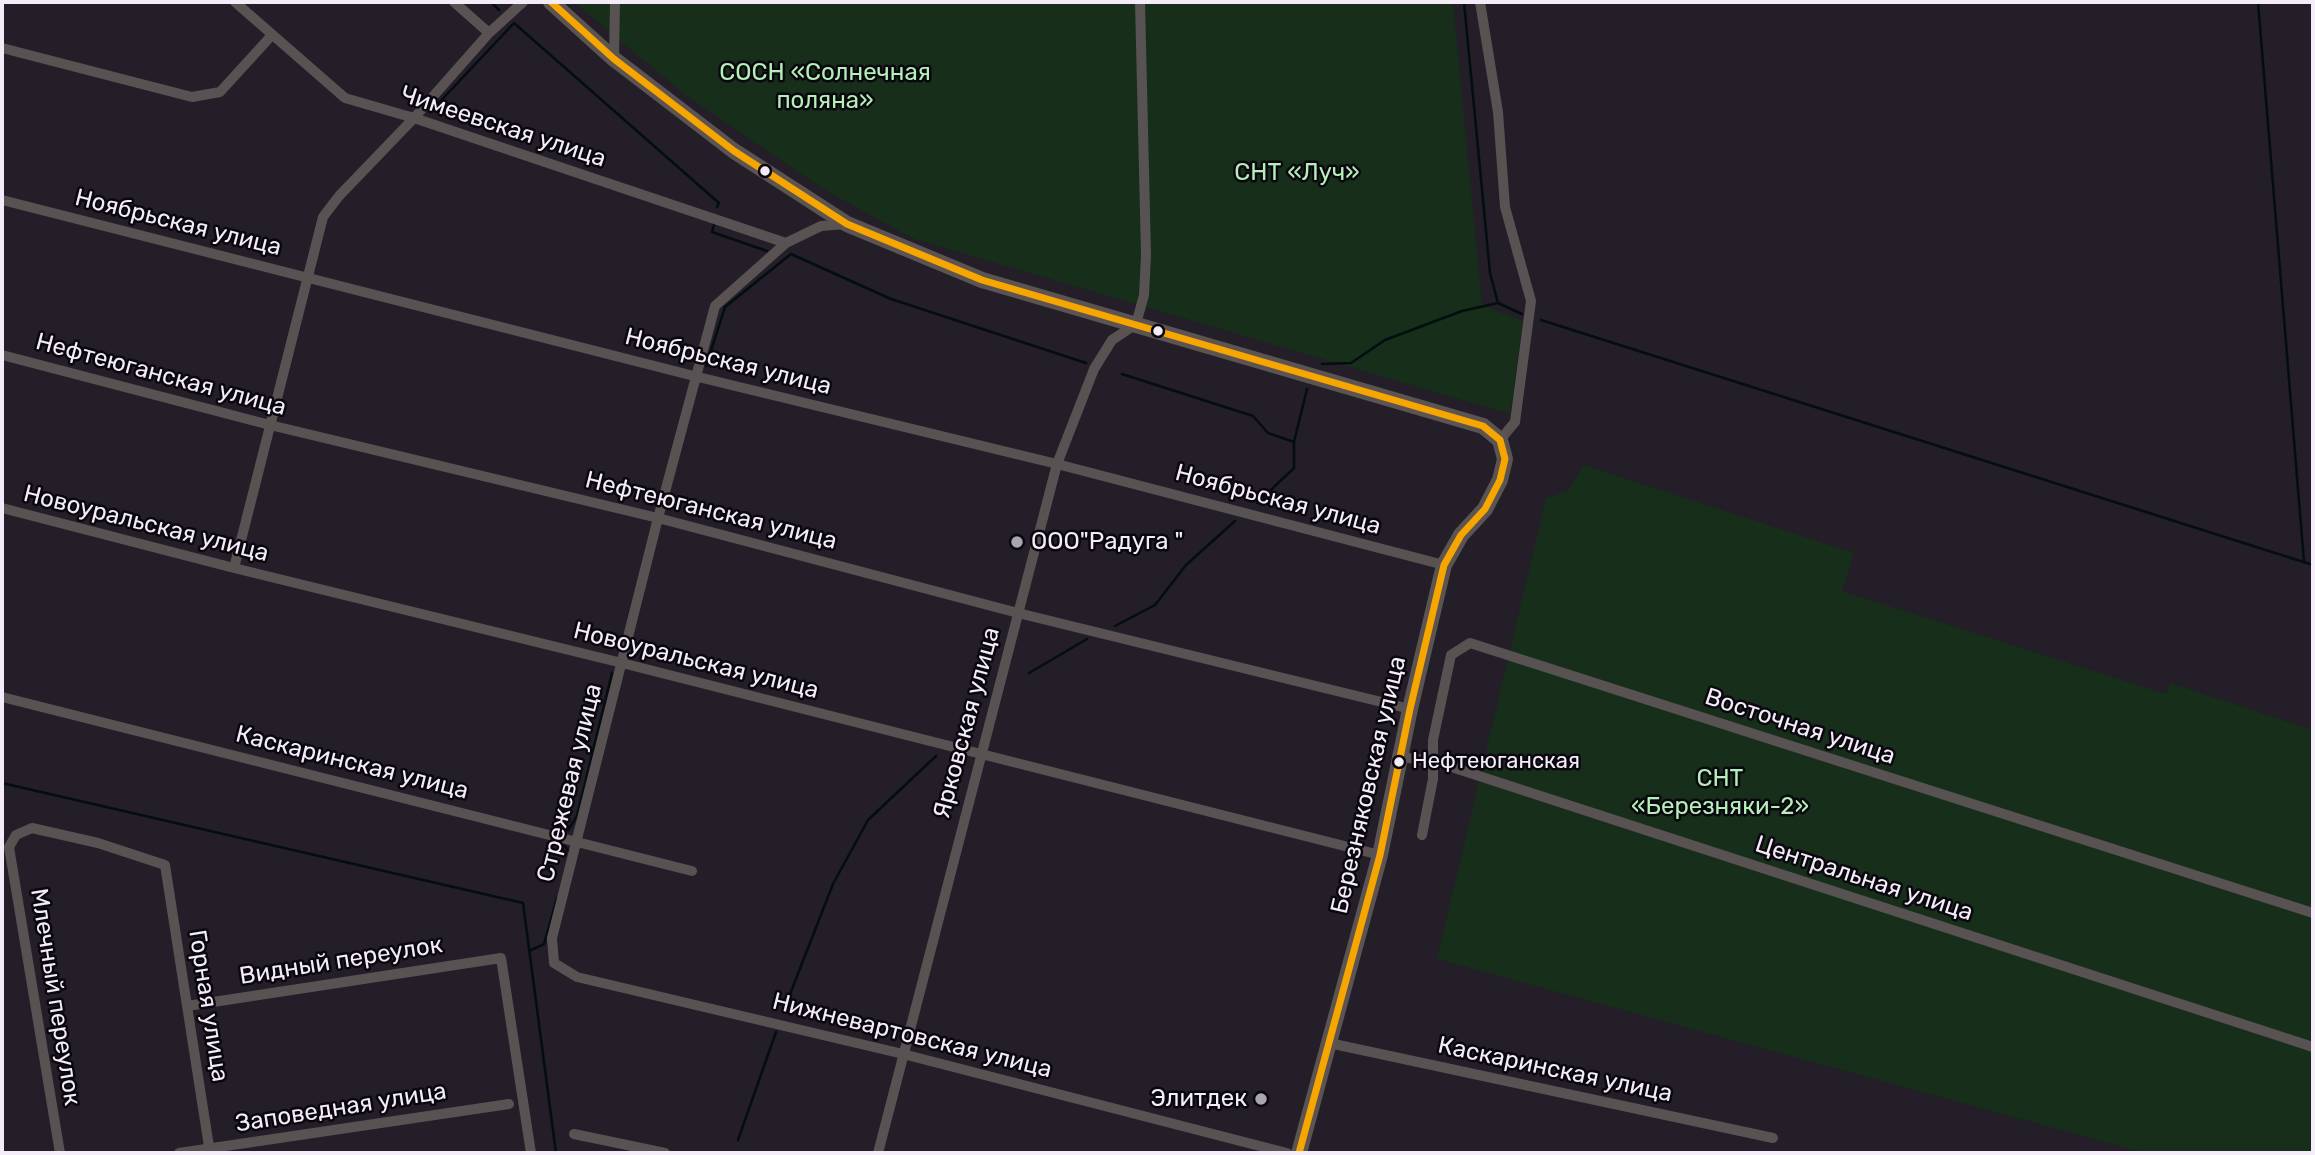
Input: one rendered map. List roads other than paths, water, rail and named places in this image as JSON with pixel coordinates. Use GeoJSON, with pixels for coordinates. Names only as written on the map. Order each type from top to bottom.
{"type":"FeatureCollection","features":[{"type":"Feature","properties":{"kind":"street","name":"Чимеевская улица"},"geometry":{"type":"LineString","coordinates":[[235,2],[345,98],[414,118],[786,243]]}},
{"type":"Feature","properties":{"kind":"street"},"geometry":{"type":"LineString","coordinates":[[454,2],[489,33]]}},
{"type":"Feature","properties":{"kind":"street"},"geometry":{"type":"LineString","coordinates":[[234,568],[323,217],[339,196],[414,118],[489,33],[523,2]]}},
{"type":"Feature","properties":{"kind":"street"},"geometry":{"type":"LineString","coordinates":[[551,2],[614,59],[734,151],[847,224],[982,280],[1483,426],[1500,440],[1515,422],[1531,301],[1505,207],[1498,112],[1480,2]]}},
{"type":"Feature","properties":{"kind":"street"},"geometry":{"type":"LineString","coordinates":[[614,59],[615,2]]}},
{"type":"Feature","properties":{"kind":"street"},"geometry":{"type":"LineString","coordinates":[[1136,324],[1144,295],[1146,255],[1140,2]]}},
{"type":"Feature","properties":{"kind":"street"},"geometry":{"type":"LineString","coordinates":[[2,48],[192,97],[220,92],[272,35]]}},
{"type":"Feature","properties":{"kind":"street","name":"Ноябрьская улица"},"geometry":{"type":"LineString","coordinates":[[2,200],[695,376],[1057,464],[1444,565]]}},
{"type":"Feature","properties":{"kind":"street","name":"Стрежевая улица"},"geometry":{"type":"LineString","coordinates":[[552,937],[658,518],[715,306],[786,243],[821,226],[847,224]]}},
{"type":"Feature","properties":{"kind":"street","name":"Ярковская улица"},"geometry":{"type":"LineString","coordinates":[[878,1153],[1057,464],[1094,369],[1112,340],[1136,324]]}},
{"type":"Feature","properties":{"kind":"street","name":"Нефтеюганская улица"},"geometry":{"type":"LineString","coordinates":[[2,355],[270,425],[658,518],[1018,612],[1410,709]]}},
{"type":"Feature","properties":{"kind":"street","name":"Березняковская улица"},"geometry":{"type":"LineString","coordinates":[[1299,1153],[1380,855],[1410,709],[1444,565],[1461,536],[1485,509],[1500,480],[1505,459],[1500,440]]}},
{"type":"Feature","properties":{"kind":"street","name":"Новоуральская улица"},"geometry":{"type":"LineString","coordinates":[[2,508],[1380,855]]}},
{"type":"Feature","properties":{"kind":"street","name":"Восточная улица"},"geometry":{"type":"LineString","coordinates":[[1422,835],[1433,779],[1433,740],[1451,655],[1470,643],[2313,913]]}},
{"type":"Feature","properties":{"kind":"street","name":"Каскаринская улица"},"geometry":{"type":"LineString","coordinates":[[2,696],[692,871]]}},
{"type":"Feature","properties":{"kind":"street","name":"Центральная улица"},"geometry":{"type":"LineString","coordinates":[[1400,757],[1433,761],[2313,1046]]}},
{"type":"Feature","properties":{"kind":"street","name":"Горная улица"},"geometry":{"type":"LineString","coordinates":[[9,847],[16,835],[32,828],[98,843],[165,865],[210,1151]]}},
{"type":"Feature","properties":{"kind":"street","name":"Млечный переулок"},"geometry":{"type":"LineString","coordinates":[[9,847],[60,1153]]}},
{"type":"Feature","properties":{"kind":"street","name":"Нижневартовская улица"},"geometry":{"type":"LineString","coordinates":[[552,937],[554,963],[577,977],[903,1054],[1287,1153]]}},
{"type":"Feature","properties":{"kind":"street","name":"Видный переулок"},"geometry":{"type":"LineString","coordinates":[[187,1006],[501,958],[531,1153]]}},
{"type":"Feature","properties":{"kind":"street","name":"Каскаринская улица"},"geometry":{"type":"LineString","coordinates":[[1329,1043],[1773,1138]]}},
{"type":"Feature","properties":{"kind":"street","name":"Заповедная улица"},"geometry":{"type":"LineString","coordinates":[[180,1153],[210,1151],[509,1104]]}},
{"type":"Feature","properties":{"kind":"street"},"geometry":{"type":"LineString","coordinates":[[574,1134],[665,1153]]}},
{"type":"Feature","properties":{"kind":"waterway"},"geometry":{"type":"LineString","coordinates":[[491,2],[499,10]]}},
{"type":"Feature","properties":{"kind":"waterway"},"geometry":{"type":"LineString","coordinates":[[1464,2],[1490,273],[1498,303],[1522,314]]}},
{"type":"Feature","properties":{"kind":"waterway"},"geometry":{"type":"LineString","coordinates":[[2258,2],[2304,562]]}},
{"type":"Feature","properties":{"kind":"waterway"},"geometry":{"type":"LineString","coordinates":[[433,109],[514,23],[719,203],[717,207]]}},
{"type":"Feature","properties":{"kind":"waterway"},"geometry":{"type":"LineString","coordinates":[[714,225],[712,232],[767,251]]}},
{"type":"Feature","properties":{"kind":"waterway"},"geometry":{"type":"LineString","coordinates":[[706,366],[725,307],[791,254],[891,299],[1086,363]]}},
{"type":"Feature","properties":{"kind":"waterway"},"geometry":{"type":"LineString","coordinates":[[1322,364],[1351,363],[1385,340],[1462,311],[1498,303]]}},
{"type":"Feature","properties":{"kind":"waterway"},"geometry":{"type":"LineString","coordinates":[[1541,320],[2313,565]]}},
{"type":"Feature","properties":{"kind":"waterway"},"geometry":{"type":"LineString","coordinates":[[1122,374],[1253,416],[1268,433],[1294,442]]}},
{"type":"Feature","properties":{"kind":"waterway"},"geometry":{"type":"LineString","coordinates":[[1257,503],[1294,468],[1294,442],[1307,389]]}},
{"type":"Feature","properties":{"kind":"waterway"},"geometry":{"type":"LineString","coordinates":[[1115,626],[1155,605],[1186,565],[1235,521]]}},
{"type":"Feature","properties":{"kind":"waterway"},"geometry":{"type":"LineString","coordinates":[[1029,673],[1087,639]]}},
{"type":"Feature","properties":{"kind":"waterway"},"geometry":{"type":"LineString","coordinates":[[568,830],[577,816],[612,673]]}},
{"type":"Feature","properties":{"kind":"waterway"},"geometry":{"type":"LineString","coordinates":[[785,1007],[833,884],[868,820],[936,756]]}},
{"type":"Feature","properties":{"kind":"waterway"},"geometry":{"type":"LineString","coordinates":[[2,783],[523,903],[556,1153]]}},
{"type":"Feature","properties":{"kind":"waterway"},"geometry":{"type":"LineString","coordinates":[[564,845],[569,852]]}},
{"type":"Feature","properties":{"kind":"waterway"},"geometry":{"type":"LineString","coordinates":[[529,951],[544,944],[557,898]]}},
{"type":"Feature","properties":{"kind":"waterway"},"geometry":{"type":"LineString","coordinates":[[738,1140],[776,1032]]}},
{"type":"Feature","properties":{"kind":"place","name":"ООО\"Радуга \""},"geometry":{"type":"Point","coordinates":[1017,542]}},
{"type":"Feature","properties":{"kind":"place","name":"Нефтеюганская"},"geometry":{"type":"Point","coordinates":[1399,762]}},
{"type":"Feature","properties":{"kind":"place","name":"Элитдек"},"geometry":{"type":"Point","coordinates":[1261,1099]}},
{"type":"Feature","properties":{"kind":"park label","name":"СОСН «Солнечная поляна»"},"geometry":{"type":"Point","coordinates":[825,87]}},
{"type":"Feature","properties":{"kind":"park label","name":"СНТ «Луч»"},"geometry":{"type":"Point","coordinates":[1297,173]}},
{"type":"Feature","properties":{"kind":"park label","name":"СНТ «Березняки-2»"},"geometry":{"type":"Point","coordinates":[1720,793]}}]}
